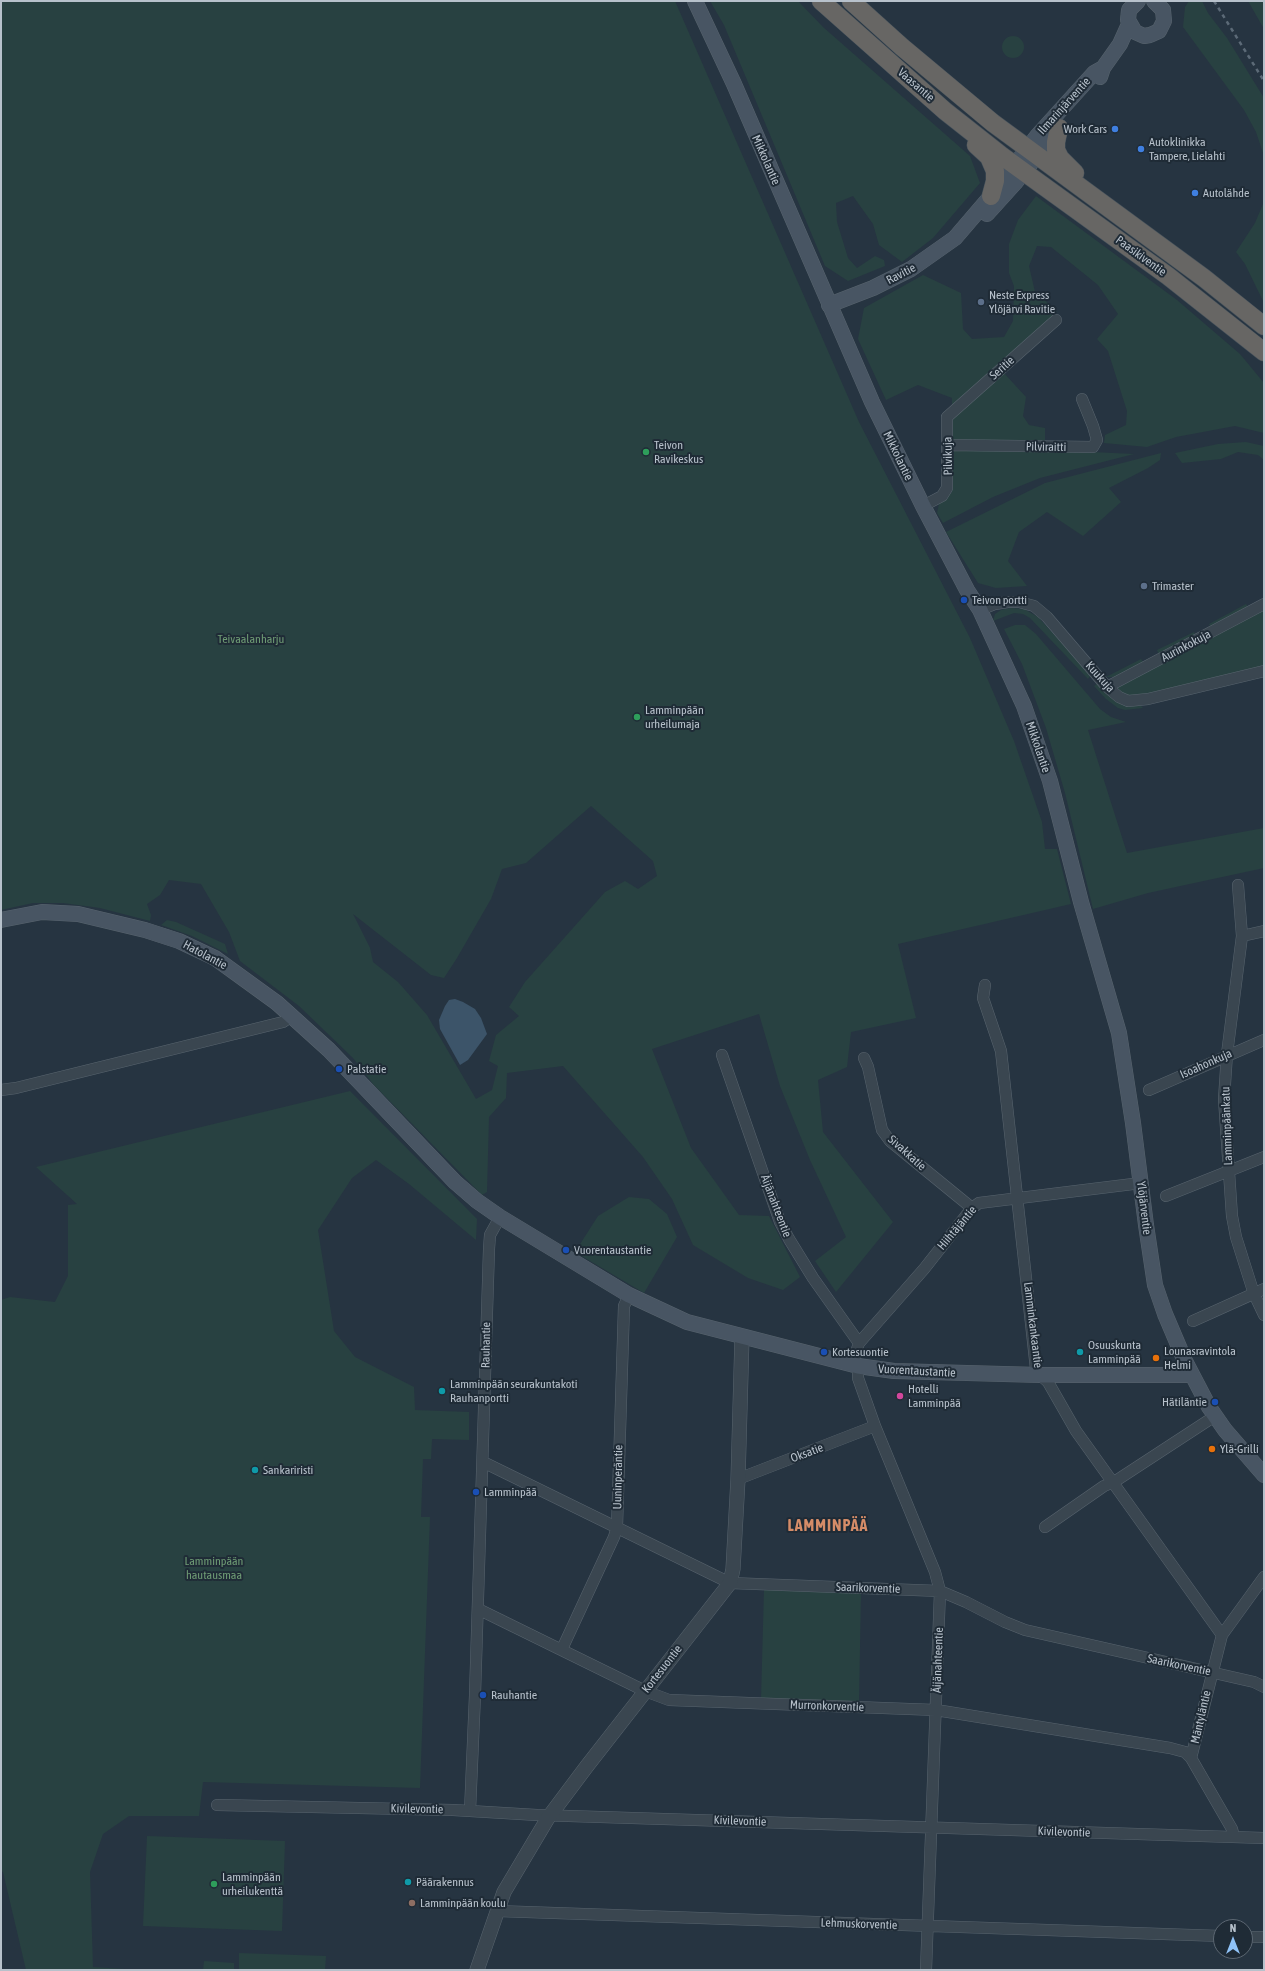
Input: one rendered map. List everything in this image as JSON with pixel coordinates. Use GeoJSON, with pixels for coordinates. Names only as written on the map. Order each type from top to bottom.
{"type":"FeatureCollection","features":[{"type":"Feature","properties":{"kind":"highway","name":"Vaasantie"},"geometry":{"type":"LineString","coordinates":[[821,1],[945,111],[1019,168]]}},
{"type":"Feature","properties":{"kind":"highway","name":"Vaasantie"},"geometry":{"type":"LineString","coordinates":[[851,1],[914,57],[1032,152]]}},
{"type":"Feature","properties":{"kind":"highway"},"geometry":{"type":"LineString","coordinates":[[945,111],[958,131],[989,157],[995,177],[991,196]]}},
{"type":"Feature","properties":{"kind":"highway"},"geometry":{"type":"LineString","coordinates":[[1059,128],[1056,146],[1060,158],[1067,166],[1119,208],[1124,219]]}},
{"type":"Feature","properties":{"kind":"highway","name":"Paasikiventie"},"geometry":{"type":"LineString","coordinates":[[1032,152],[1204,278],[1264,326]]}},
{"type":"Feature","properties":{"kind":"highway","name":"Paasikiventie"},"geometry":{"type":"LineString","coordinates":[[1019,168],[1168,276],[1264,352]]}},
{"type":"Feature","properties":{"kind":"main road","name":"Mikkolantie"},"geometry":{"type":"LineString","coordinates":[[695,1],[734,84],[866,389],[923,506],[967,590],[980,610],[1011,676],[1034,734],[1050,781],[1085,915]]}},
{"type":"Feature","properties":{"kind":"main road"},"geometry":{"type":"LineString","coordinates":[[1133,14],[1150,35],[1159,30],[1164,21],[1161,4]]}},
{"type":"Feature","properties":{"kind":"main road","name":"Ilmarinjärventie"},"geometry":{"type":"LineString","coordinates":[[1032,152],[1059,128],[1100,78],[1103,68],[1120,44],[1133,14]]}},
{"type":"Feature","properties":{"kind":"main road","name":"Ilmarinjärventie"},"geometry":{"type":"LineString","coordinates":[[1032,152],[1094,73],[1103,68]]}},
{"type":"Feature","properties":{"kind":"main road","name":"Ravitie"},"geometry":{"type":"LineString","coordinates":[[829,305],[873,288],[912,269],[928,259],[964,229],[984,217],[1032,152]]}},
{"type":"Feature","properties":{"kind":"main road","name":"Ravitie"},"geometry":{"type":"LineString","coordinates":[[964,229],[991,196],[1019,168]]}},
{"type":"Feature","properties":{"kind":"main road","name":"Hatolantie"},"geometry":{"type":"LineString","coordinates":[[1,920],[42,912],[67,912],[145,930],[179,941],[215,958],[258,988],[292,1016],[368,1089]]}},
{"type":"Feature","properties":{"kind":"main road","name":"Ylöjärventie"},"geometry":{"type":"LineString","coordinates":[[1085,915],[1119,1033],[1155,1285],[1165,1314],[1192,1375],[1214,1416],[1264,1475]]}},
{"type":"Feature","properties":{"kind":"main road","name":"Vuorentaustantie"},"geometry":{"type":"LineString","coordinates":[[368,1089],[455,1182],[500,1217],[629,1295],[687,1322],[855,1365],[894,1371],[1040,1375],[1192,1375]]}},
{"type":"Feature","properties":{"kind":"street","name":"Seritie"},"geometry":{"type":"LineString","coordinates":[[947,417],[1056,320]]}},
{"type":"Feature","properties":{"kind":"street","name":"Pilviraitti"},"geometry":{"type":"LineString","coordinates":[[948,445],[1093,448],[1096,440],[1093,426],[1082,399]]}},
{"type":"Feature","properties":{"kind":"street","name":"Pilvikuja"},"geometry":{"type":"LineString","coordinates":[[923,506],[942,496],[946,491],[948,481],[947,417]]}},
{"type":"Feature","properties":{"kind":"street","name":"Kuukuja"},"geometry":{"type":"LineString","coordinates":[[980,610],[994,604],[1008,602],[1019,602],[1034,606],[1047,617],[1107,687],[1119,697],[1132,701],[1148,699],[1264,671]]}},
{"type":"Feature","properties":{"kind":"street","name":"Aurinkokuja"},"geometry":{"type":"LineString","coordinates":[[1107,687],[1264,604]]}},
{"type":"Feature","properties":{"kind":"street","name":"Lamminpäänkatu"},"geometry":{"type":"LineString","coordinates":[[1238,885],[1242,936],[1227,1054],[1224,1099],[1228,1170],[1236,1237],[1254,1294],[1264,1315]]}},
{"type":"Feature","properties":{"kind":"street"},"geometry":{"type":"LineString","coordinates":[[1242,936],[1264,931]]}},
{"type":"Feature","properties":{"kind":"street","name":"Lamminkankaantie"},"geometry":{"type":"LineString","coordinates":[[985,985],[983,998],[1001,1051],[1016,1198],[1029,1293],[1036,1369],[1048,1382],[1076,1431],[1222,1634]]}},
{"type":"Feature","properties":{"kind":"street"},"geometry":{"type":"LineString","coordinates":[[1,1090],[16,1088],[277,1024],[292,1016]]}},
{"type":"Feature","properties":{"kind":"street","name":"Isoahonkuja"},"geometry":{"type":"LineString","coordinates":[[1148,1090],[1227,1054],[1264,1040]]}},
{"type":"Feature","properties":{"kind":"street","name":"Äijänahteentie"},"geometry":{"type":"LineString","coordinates":[[722,1055],[780,1222],[788,1239],[813,1278],[859,1343]]}},
{"type":"Feature","properties":{"kind":"street","name":"Sivakkatie"},"geometry":{"type":"LineString","coordinates":[[864,1058],[868,1067],[882,1130],[890,1140],[972,1208]]}},
{"type":"Feature","properties":{"kind":"street"},"geometry":{"type":"LineString","coordinates":[[1166,1196],[1228,1170],[1264,1157]]}},
{"type":"Feature","properties":{"kind":"street","name":"Hiihtäjäntie"},"geometry":{"type":"LineString","coordinates":[[855,1365],[859,1343],[924,1269],[972,1208],[978,1203],[1141,1183]]}},
{"type":"Feature","properties":{"kind":"street","name":"Rauhantie"},"geometry":{"type":"LineString","coordinates":[[470,1811],[483,1462],[489,1249],[490,1235],[500,1217]]}},
{"type":"Feature","properties":{"kind":"street"},"geometry":{"type":"LineString","coordinates":[[1193,1321],[1264,1289]]}},
{"type":"Feature","properties":{"kind":"street","name":"Uuninperäntie"},"geometry":{"type":"LineString","coordinates":[[562,1649],[614,1537],[617,1527],[624,1306],[629,1295]]}},
{"type":"Feature","properties":{"kind":"street","name":"Kortesuontie"},"geometry":{"type":"LineString","coordinates":[[477,1970],[496,1911],[509,1882],[551,1814],[730,1583],[734,1569],[742,1337]]}},
{"type":"Feature","properties":{"kind":"street","name":"Äijänahteentie"},"geometry":{"type":"LineString","coordinates":[[855,1365],[875,1426],[934,1572],[940,1591],[930,1828],[926,1970]]}},
{"type":"Feature","properties":{"kind":"street"},"geometry":{"type":"LineString","coordinates":[[1045,1527],[1104,1486],[1114,1482],[1214,1416]]}},
{"type":"Feature","properties":{"kind":"street","name":"Oksatie"},"geometry":{"type":"LineString","coordinates":[[738,1479],[875,1426]]}},
{"type":"Feature","properties":{"kind":"street","name":"Saarikorventie"},"geometry":{"type":"LineString","coordinates":[[483,1462],[730,1583],[940,1591],[1025,1630],[1116,1652],[1254,1682],[1264,1687]]}},
{"type":"Feature","properties":{"kind":"street","name":"Mäntyläntie"},"geometry":{"type":"LineString","coordinates":[[1234,1837],[1229,1823],[1191,1758],[1222,1634],[1264,1577]]}},
{"type":"Feature","properties":{"kind":"street","name":"Murronkorventie"},"geometry":{"type":"LineString","coordinates":[[478,1609],[645,1691],[669,1700],[936,1710],[1170,1748],[1185,1752],[1191,1758]]}},
{"type":"Feature","properties":{"kind":"street","name":"Kivilevontie"},"geometry":{"type":"LineString","coordinates":[[217,1805],[470,1811],[930,1828],[1264,1838]]}},
{"type":"Feature","properties":{"kind":"street","name":"Lehmuskorventie"},"geometry":{"type":"LineString","coordinates":[[496,1911],[1213,1936]]}},
{"type":"Feature","properties":{"kind":"street"},"geometry":{"type":"LineString","coordinates":[[1253,1937],[1264,1937]]}},
{"type":"Feature","properties":{"kind":"green space","name":"Teivaalanharju"},"geometry":{"type":"Polygon","coordinates":[[[1,1],[675,1],[859,422],[970,638],[1014,741],[1042,822],[1045,849],[1057,849],[1071,904],[898,944],[916,1018],[851,1032],[847,1067],[818,1080],[823,1132],[893,1222],[836,1292],[815,1261],[846,1237],[810,1160],[780,1086],[759,1014],[652,1049],[691,1148],[739,1215],[769,1216],[800,1277],[783,1290],[748,1278],[693,1245],[672,1199],[643,1157],[563,1066],[507,1073],[506,1098],[489,1117],[487,1192],[482,1195],[373,1084],[353,1058],[299,1006],[240,961],[229,932],[201,884],[169,880],[160,895],[147,904],[151,915],[150,921],[100,908],[63,903],[33,903],[1,910],[1,1]],[[591,806],[526,863],[502,869],[491,899],[444,978],[431,975],[353,914],[370,948],[373,962],[398,982],[427,1015],[476,1099],[492,1090],[498,1066],[489,1061],[496,1035],[519,1016],[509,1007],[525,982],[605,892],[625,881],[638,889],[657,876],[653,861],[591,806]]]}},
{"type":"Feature","properties":{"kind":"green space"},"geometry":{"type":"Polygon","coordinates":[[[710,1],[798,1],[823,27],[970,156],[980,183],[933,238],[902,262],[879,245],[873,224],[853,196],[836,203],[837,222],[848,258],[857,268],[875,256],[884,260],[885,266],[848,281],[825,266],[724,25],[710,1]]]}},
{"type":"Feature","properties":{"kind":"green space"},"geometry":{"type":"Polygon","coordinates":[[[1189,1],[1202,1],[1208,13],[1227,38],[1264,98],[1264,156],[1256,132],[1244,110],[1183,27],[1185,7],[1189,1]]]}},
{"type":"Feature","properties":{"kind":"green space"},"geometry":{"type":"Polygon","coordinates":[[[1248,1],[1264,1],[1264,29],[1248,1]]]}},
{"type":"Feature","properties":{"kind":"green space"},"geometry":{"type":"Polygon","coordinates":[[[1013,36],[1021,39],[1024,47],[1021,55],[1013,58],[1005,55],[1002,47],[1005,39],[1013,36]]]}},
{"type":"Feature","properties":{"kind":"green space"},"geometry":{"type":"Polygon","coordinates":[[[1264,193],[1264,303],[1245,264],[1236,252],[1255,223],[1263,204],[1264,193]]]}},
{"type":"Feature","properties":{"kind":"green space"},"geometry":{"type":"Polygon","coordinates":[[[1036,196],[1177,300],[1240,354],[1264,383],[1264,433],[1235,426],[1176,437],[1147,447],[1104,443],[1105,435],[1126,425],[1127,411],[1108,351],[1097,339],[1118,314],[1098,285],[1051,247],[1037,246],[1029,266],[1035,292],[1057,311],[1050,322],[952,409],[952,398],[918,385],[886,400],[858,339],[864,308],[923,275],[961,293],[963,329],[972,339],[1004,337],[1013,321],[1014,286],[1009,273],[1009,244],[1018,220],[1036,196]]]}},
{"type":"Feature","properties":{"kind":"green space"},"geometry":{"type":"Polygon","coordinates":[[[1002,371],[1026,397],[1023,416],[1029,425],[1045,428],[1045,445],[953,443],[952,416],[1002,371]]]}},
{"type":"Feature","properties":{"kind":"green space"},"geometry":{"type":"Polygon","coordinates":[[[1246,442],[1264,446],[1264,460],[1258,455],[1238,452],[1221,459],[1182,463],[1175,453],[1218,444],[1246,442]]]}},
{"type":"Feature","properties":{"kind":"green space"},"geometry":{"type":"Polygon","coordinates":[[[954,449],[1134,454],[1040,478],[993,497],[943,523],[937,513],[939,504],[952,492],[954,449]]]}},
{"type":"Feature","properties":{"kind":"green space"},"geometry":{"type":"Polygon","coordinates":[[[1161,453],[1160,460],[1148,468],[1109,488],[1121,502],[1083,536],[1047,512],[1019,532],[1008,561],[1027,586],[996,588],[978,583],[946,532],[1045,483],[1161,453]]]}},
{"type":"Feature","properties":{"kind":"green space"},"geometry":{"type":"Polygon","coordinates":[[[1246,604],[1249,609],[1211,628],[1209,624],[1246,604]]]}},
{"type":"Feature","properties":{"kind":"green space"},"geometry":{"type":"Polygon","coordinates":[[[1010,608],[1024,609],[1038,617],[1091,675],[1088,679],[1030,618],[1023,614],[1014,613],[993,621],[995,614],[1001,610],[1010,608]]]}},
{"type":"Feature","properties":{"kind":"green space"},"geometry":{"type":"Polygon","coordinates":[[[1264,610],[1264,667],[1158,693],[1128,696],[1121,693],[1117,687],[1264,610]]]}},
{"type":"Feature","properties":{"kind":"green space"},"geometry":{"type":"Polygon","coordinates":[[[1015,625],[1025,625],[1036,634],[1100,709],[1111,717],[1126,722],[1088,730],[1127,853],[1264,828],[1264,868],[1148,893],[1093,909],[1065,793],[1046,728],[1022,664],[1004,629],[1015,625]]]}},
{"type":"Feature","properties":{"kind":"green space"},"geometry":{"type":"Polygon","coordinates":[[[1194,632],[1196,636],[1159,655],[1157,650],[1194,632]]]}},
{"type":"Feature","properties":{"kind":"green space"},"geometry":{"type":"Polygon","coordinates":[[[1141,659],[1144,663],[1115,677],[1106,677],[1141,659]]]}},
{"type":"Feature","properties":{"kind":"green space"},"geometry":{"type":"Polygon","coordinates":[[[1098,683],[1143,708],[1125,710],[1118,708],[1106,699],[1094,686],[1098,683]]]}},
{"type":"Feature","properties":{"kind":"green space"},"geometry":{"type":"Polygon","coordinates":[[[167,920],[176,922],[225,944],[228,954],[192,936],[161,925],[167,920]]]}},
{"type":"Feature","properties":{"kind":"green space","name":"Lamminpään hautausmaa"},"geometry":{"type":"Polygon","coordinates":[[[350,1091],[477,1219],[476,1240],[409,1184],[376,1160],[352,1178],[318,1230],[334,1331],[355,1357],[414,1387],[415,1410],[469,1412],[469,1440],[432,1439],[431,1459],[423,1459],[421,1517],[430,1517],[420,1788],[203,1782],[199,1816],[129,1816],[103,1834],[90,1872],[93,1967],[141,1970],[26,1970],[3,1872],[1,1871],[1,1300],[10,1297],[55,1302],[68,1276],[68,1205],[77,1204],[36,1167],[350,1091]]]}},
{"type":"Feature","properties":{"kind":"green space"},"geometry":{"type":"Polygon","coordinates":[[[629,1197],[649,1199],[667,1214],[677,1237],[644,1293],[575,1252],[598,1216],[629,1197]]]}},
{"type":"Feature","properties":{"kind":"green space"},"geometry":{"type":"Polygon","coordinates":[[[764,1589],[861,1592],[859,1702],[761,1699],[764,1589]]]}},
{"type":"Feature","properties":{"kind":"green space","name":"Lamminpään urheilukenttä"},"geometry":{"type":"Polygon","coordinates":[[[147,1836],[285,1841],[282,1931],[143,1926],[147,1836]]]}},
{"type":"Feature","properties":{"kind":"green space"},"geometry":{"type":"Polygon","coordinates":[[[239,1953],[326,1956],[325,1970],[239,1970],[239,1953]]]}},
{"type":"Feature","properties":{"kind":"green space"},"geometry":{"type":"Polygon","coordinates":[[[204,1961],[234,1963],[234,1970],[203,1970],[204,1961]]]}},
{"type":"Feature","properties":{"kind":"water"},"geometry":{"type":"Polygon","coordinates":[[[455,999],[475,1009],[481,1018],[487,1034],[468,1060],[460,1065],[440,1029],[439,1020],[449,1000],[455,999]]]}},
{"type":"Feature","properties":{"kind":"railway"},"geometry":{"type":"LineString","coordinates":[[1214,1],[1264,81]]}},
{"type":"Feature","properties":{"kind":"place","name":"Work Cars"},"geometry":{"type":"Point","coordinates":[1115,129]}},
{"type":"Feature","properties":{"kind":"place","name":"Autoklinikka Tampere, Lielahti"},"geometry":{"type":"Point","coordinates":[1141,149]}},
{"type":"Feature","properties":{"kind":"place","name":"Autolähde"},"geometry":{"type":"Point","coordinates":[1195,193]}},
{"type":"Feature","properties":{"kind":"place","name":"Neste Express Ylöjärvi Ravitie"},"geometry":{"type":"Point","coordinates":[981,302]}},
{"type":"Feature","properties":{"kind":"place","name":"Teivon Ravikeskus"},"geometry":{"type":"Point","coordinates":[646,452]}},
{"type":"Feature","properties":{"kind":"place","name":"Trimaster"},"geometry":{"type":"Point","coordinates":[1144,586]}},
{"type":"Feature","properties":{"kind":"place","name":"Teivon portti"},"geometry":{"type":"Point","coordinates":[964,600]}},
{"type":"Feature","properties":{"kind":"place","name":"Lamminpään urheilumaja"},"geometry":{"type":"Point","coordinates":[637,717]}},
{"type":"Feature","properties":{"kind":"place","name":"Palstatie"},"geometry":{"type":"Point","coordinates":[339,1069]}},
{"type":"Feature","properties":{"kind":"place","name":"Vuorentaustantie"},"geometry":{"type":"Point","coordinates":[566,1250]}},
{"type":"Feature","properties":{"kind":"place","name":"Kortesuontie"},"geometry":{"type":"Point","coordinates":[824,1352]}},
{"type":"Feature","properties":{"kind":"place","name":"Osuuskunta Lamminpää"},"geometry":{"type":"Point","coordinates":[1080,1352]}},
{"type":"Feature","properties":{"kind":"place","name":"Lounasravintola Helmi"},"geometry":{"type":"Point","coordinates":[1156,1358]}},
{"type":"Feature","properties":{"kind":"place","name":"Lamminpään seurakuntakoti Rauhanportti"},"geometry":{"type":"Point","coordinates":[442,1391]}},
{"type":"Feature","properties":{"kind":"place","name":"Hotelli Lamminpää"},"geometry":{"type":"Point","coordinates":[900,1396]}},
{"type":"Feature","properties":{"kind":"place","name":"Hätiläntie"},"geometry":{"type":"Point","coordinates":[1215,1402]}},
{"type":"Feature","properties":{"kind":"place","name":"Ylä-Grilli"},"geometry":{"type":"Point","coordinates":[1212,1449]}},
{"type":"Feature","properties":{"kind":"place","name":"Sankariristi"},"geometry":{"type":"Point","coordinates":[255,1470]}},
{"type":"Feature","properties":{"kind":"place","name":"Lamminpää"},"geometry":{"type":"Point","coordinates":[476,1492]}},
{"type":"Feature","properties":{"kind":"place","name":"Rauhantie"},"geometry":{"type":"Point","coordinates":[483,1695]}},
{"type":"Feature","properties":{"kind":"place","name":"Päärakennus"},"geometry":{"type":"Point","coordinates":[408,1882]}},
{"type":"Feature","properties":{"kind":"place","name":"Lamminpään urheilukenttä"},"geometry":{"type":"Point","coordinates":[214,1884]}},
{"type":"Feature","properties":{"kind":"place","name":"Lamminpään koulu"},"geometry":{"type":"Point","coordinates":[412,1903]}},
{"type":"Feature","properties":{"kind":"district","name":"LAMMINPÄÄ"},"geometry":{"type":"Point","coordinates":[828,1526]}}]}
